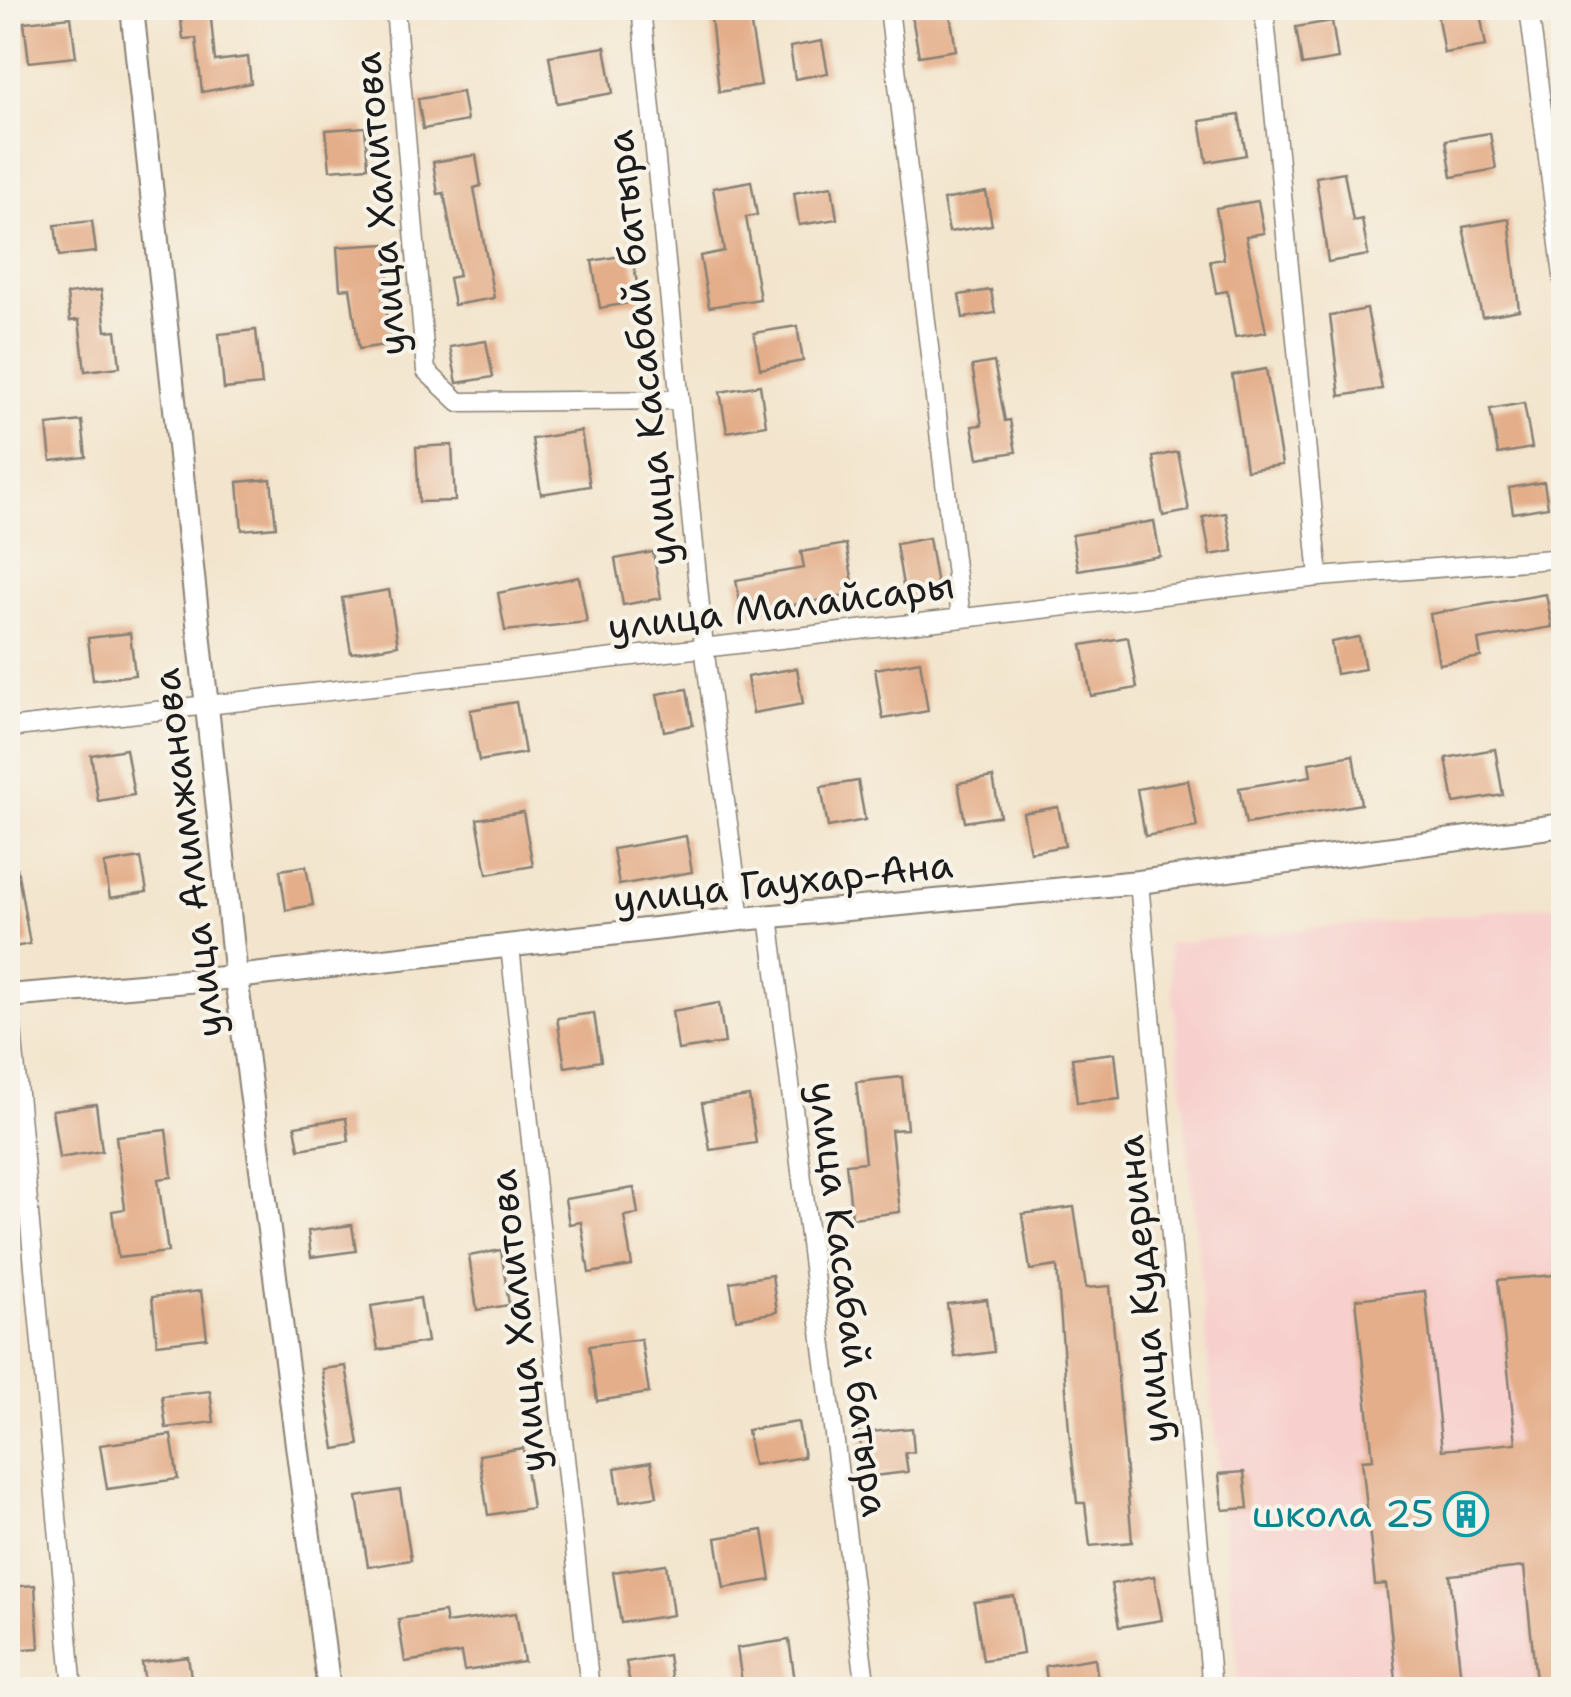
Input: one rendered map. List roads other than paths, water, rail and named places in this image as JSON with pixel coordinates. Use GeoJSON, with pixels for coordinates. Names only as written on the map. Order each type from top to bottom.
{"type":"FeatureCollection","features":[{"type":"Feature","properties":{"kind":"street","name":"улица Алимжанова"},"geometry":{"type":"LineString","coordinates":[[132,8],[236,978],[329,1690]]}},
{"type":"Feature","properties":{"kind":"street","name":"улица Халитова"},"geometry":{"type":"LineString","coordinates":[[395,8],[426,371],[460,402],[680,400]]}},
{"type":"Feature","properties":{"kind":"street","name":"улица Касабай батыра"},"geometry":{"type":"LineString","coordinates":[[641,8],[704,648],[741,919]]}},
{"type":"Feature","properties":{"kind":"street"},"geometry":{"type":"LineString","coordinates":[[890,8],[961,618]]}},
{"type":"Feature","properties":{"kind":"street"},"geometry":{"type":"LineString","coordinates":[[1264,8],[1319,577]]}},
{"type":"Feature","properties":{"kind":"street"},"geometry":{"type":"LineString","coordinates":[[1529,8],[1564,284]]}},
{"type":"Feature","properties":{"kind":"street","name":"улица Малайсары"},"geometry":{"type":"LineString","coordinates":[[8,728],[1319,577],[1564,558]]}},
{"type":"Feature","properties":{"kind":"street","name":"улица Гаухар-Ана"},"geometry":{"type":"LineString","coordinates":[[8,996],[236,978],[769,916],[1139,882],[1564,826]]}},
{"type":"Feature","properties":{"kind":"street","name":"улица Кудерина"},"geometry":{"type":"LineString","coordinates":[[1139,882],[1212,1690]]}},
{"type":"Feature","properties":{"kind":"street","name":"улица Касабай батыра"},"geometry":{"type":"LineString","coordinates":[[769,916],[866,1690]]}},
{"type":"Feature","properties":{"kind":"street","name":"улица Халитова"},"geometry":{"type":"LineString","coordinates":[[510,946],[590,1690]]}},
{"type":"Feature","properties":{"kind":"street"},"geometry":{"type":"LineString","coordinates":[[8,996],[72,1690]]}},
{"type":"Feature","properties":{"kind":"place","name":"школа 25"},"geometry":{"type":"Point","coordinates":[1466,1514]}}]}
